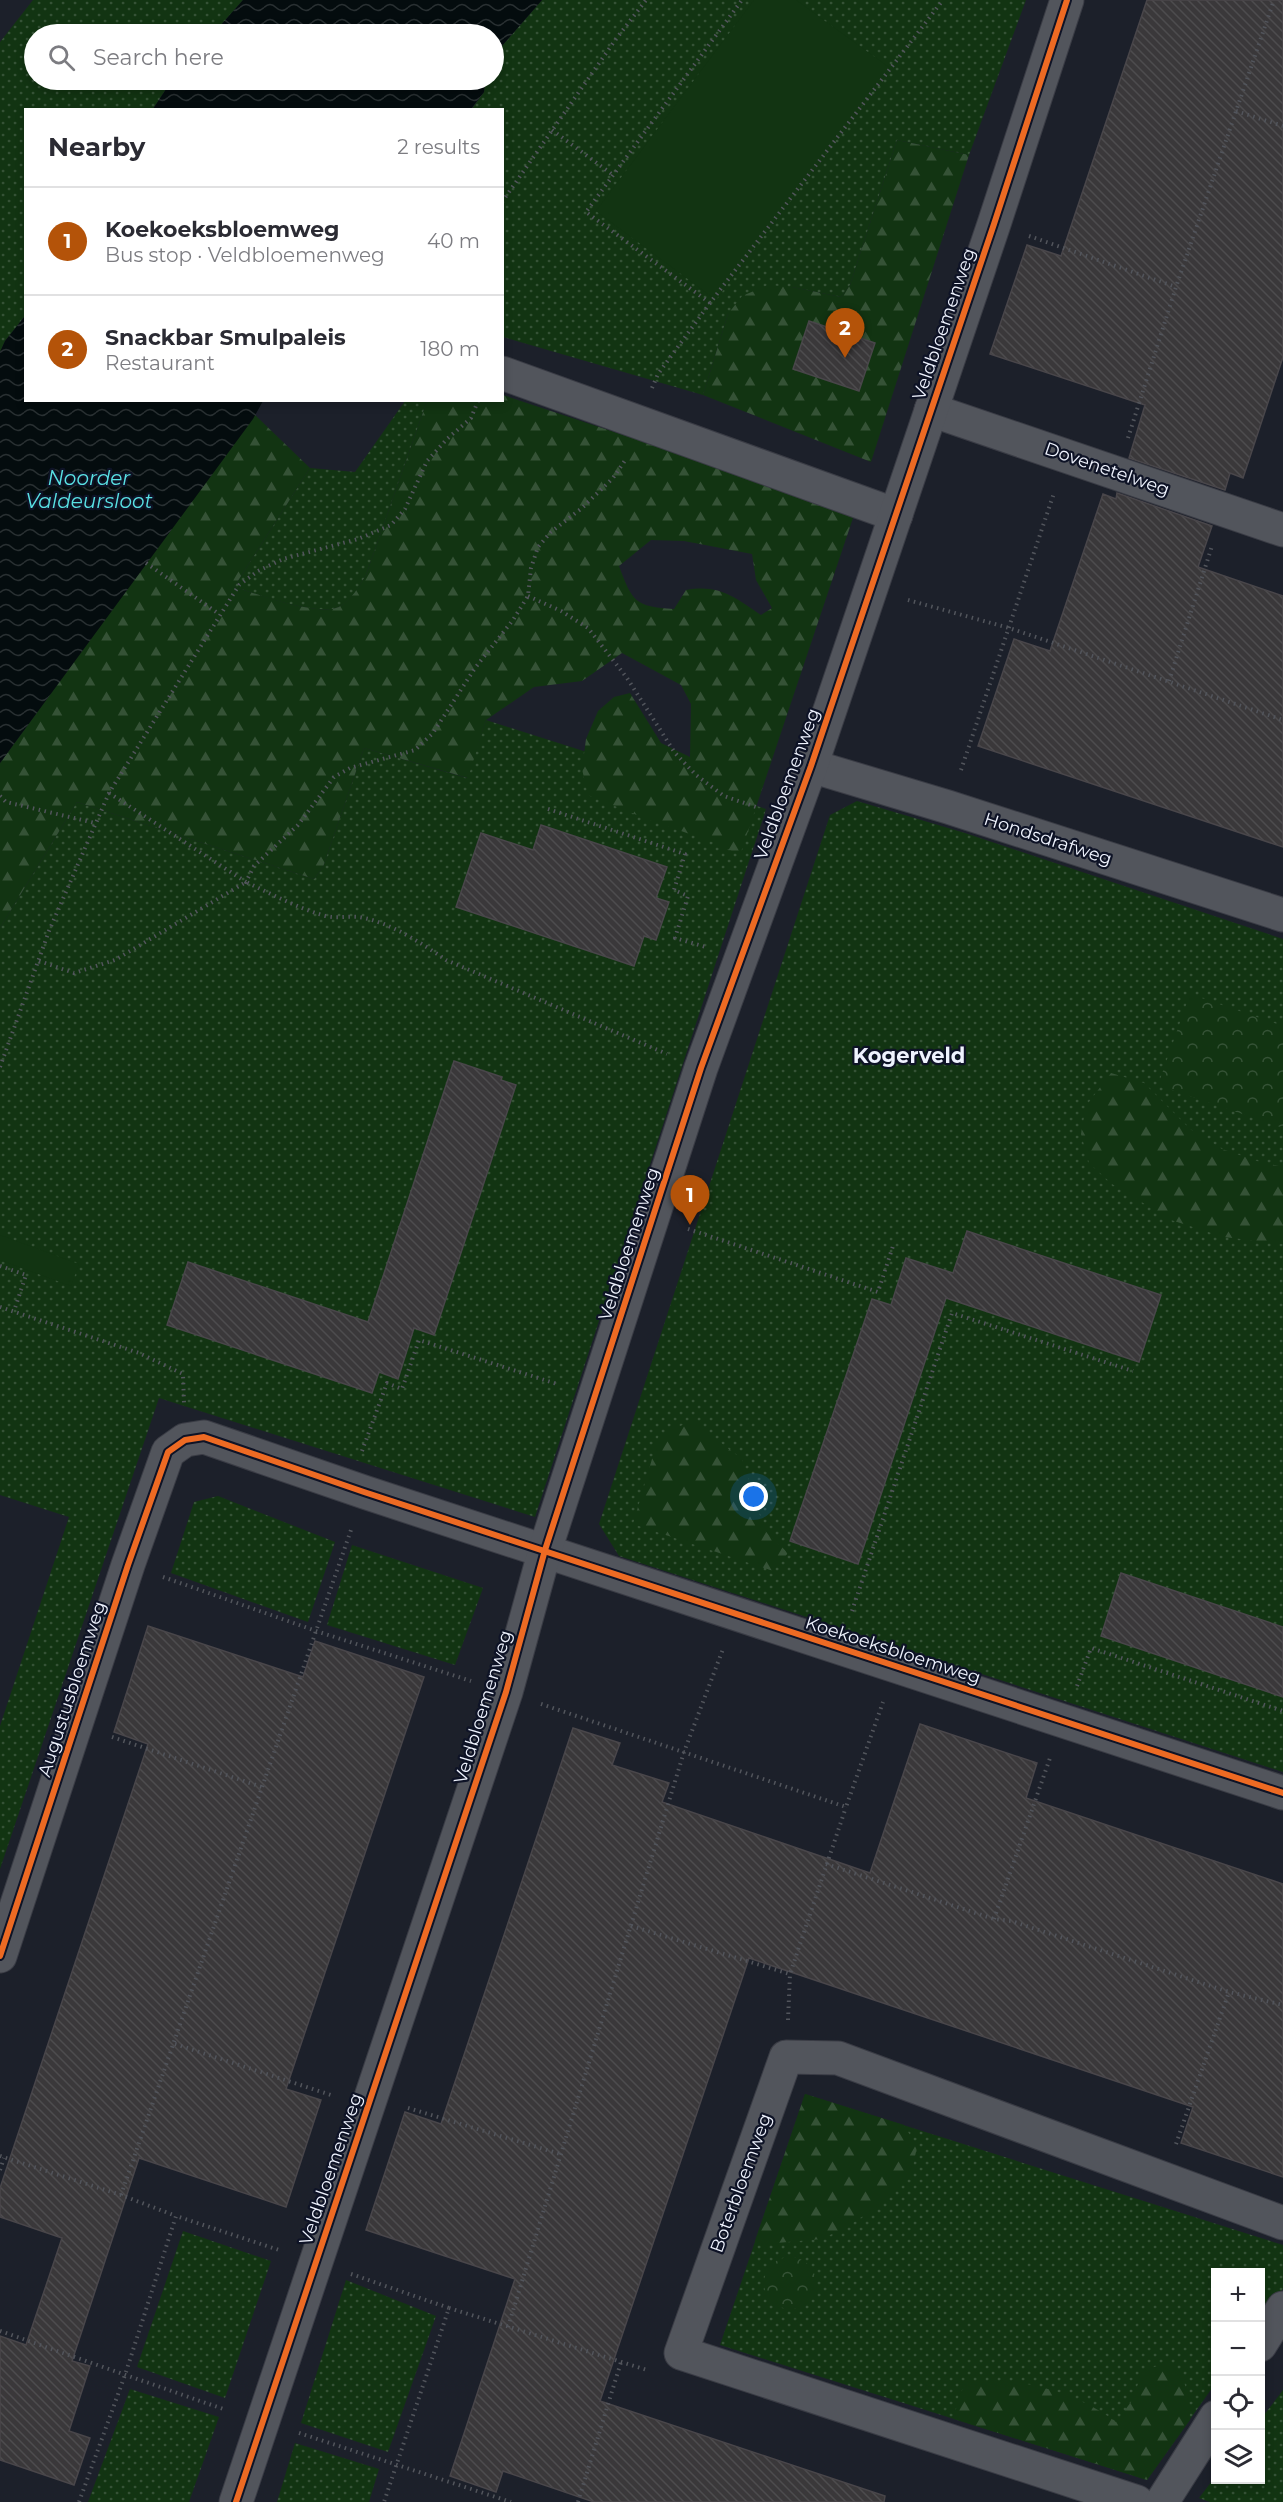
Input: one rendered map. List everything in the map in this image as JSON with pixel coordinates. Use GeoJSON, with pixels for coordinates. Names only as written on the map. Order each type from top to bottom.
{"type":"FeatureCollection","features":[{"type":"Feature","properties":{"kind":"street","name":"Veldbloemenweg"},"geometry":{"type":"LineString","coordinates":[[236,2502],[506,1692],[545,1550],[701,1068],[811,766],[1067,0]]}},
{"type":"Feature","properties":{"kind":"street"},"geometry":{"type":"LineString","coordinates":[[504,374],[896,515]]}},
{"type":"Feature","properties":{"kind":"street","name":"Dovenetelweg"},"geometry":{"type":"LineString","coordinates":[[931,410],[1225,508],[1283,530]]}},
{"type":"Feature","properties":{"kind":"street","name":"Hondsdrafweg"},"geometry":{"type":"LineString","coordinates":[[811,766],[948,807],[1283,915]]}},
{"type":"Feature","properties":{"kind":"street","name":"Koekoeksbloemweg"},"geometry":{"type":"LineString","coordinates":[[185,1440],[204,1437],[357,1490],[1283,1793]]}},
{"type":"Feature","properties":{"kind":"street","name":"Augustusbloemweg"},"geometry":{"type":"LineString","coordinates":[[0,1956],[128,1565],[168,1452],[185,1440]]}},
{"type":"Feature","properties":{"kind":"street"},"geometry":{"type":"LineString","coordinates":[[786,2057],[838,2058],[1283,2223]]}},
{"type":"Feature","properties":{"kind":"street","name":"Boterbloemweg"},"geometry":{"type":"LineString","coordinates":[[681,2354],[786,2057]]}},
{"type":"Feature","properties":{"kind":"street"},"geometry":{"type":"LineString","coordinates":[[1265,2336],[1283,2308]]}},
{"type":"Feature","properties":{"kind":"street"},"geometry":{"type":"LineString","coordinates":[[681,2354],[1137,2502]]}},
{"type":"Feature","properties":{"kind":"street"},"geometry":{"type":"LineString","coordinates":[[1162,2502],[1211,2423]]}},
{"type":"Feature","properties":{"kind":"path"},"geometry":{"type":"LineString","coordinates":[[504,199],[646,0]]}},
{"type":"Feature","properties":{"kind":"path"},"geometry":{"type":"LineString","coordinates":[[710,303],[586,212],[742,0]]}},
{"type":"Feature","properties":{"kind":"path"},"geometry":{"type":"LineString","coordinates":[[39,961],[74,973],[115,960],[246,882],[254,866],[298,825],[334,777],[350,768],[415,750],[433,733],[475,668],[513,620],[528,596],[531,568],[538,547],[551,532],[613,478],[643,424],[658,374],[943,0]]}},
{"type":"Feature","properties":{"kind":"path"},"geometry":{"type":"LineString","coordinates":[[1117,472],[1176,287],[1274,0]]}},
{"type":"Feature","properties":{"kind":"path"},"geometry":{"type":"LineString","coordinates":[[1236,111],[1283,126]]}},
{"type":"Feature","properties":{"kind":"path"},"geometry":{"type":"LineString","coordinates":[[552,130],[613,175]]}},
{"type":"Feature","properties":{"kind":"path"},"geometry":{"type":"LineString","coordinates":[[994,224],[1176,287]]}},
{"type":"Feature","properties":{"kind":"path"},"geometry":{"type":"LineString","coordinates":[[0,1067],[57,911],[109,793],[238,585],[258,571],[283,559],[358,539],[390,525],[405,509],[427,461],[471,418],[478,402]]}},
{"type":"Feature","properties":{"kind":"path"},"geometry":{"type":"LineString","coordinates":[[948,807],[1067,455]]}},
{"type":"Feature","properties":{"kind":"path"},"geometry":{"type":"LineString","coordinates":[[1168,681],[1225,508]]}},
{"type":"Feature","properties":{"kind":"path"},"geometry":{"type":"LineString","coordinates":[[146,563],[219,614]]}},
{"type":"Feature","properties":{"kind":"path"},"geometry":{"type":"LineString","coordinates":[[870,590],[1009,628],[1283,720]]}},
{"type":"Feature","properties":{"kind":"path"},"geometry":{"type":"LineString","coordinates":[[528,596],[561,611],[588,628],[627,678],[675,753],[696,775],[724,796],[792,817]]}},
{"type":"Feature","properties":{"kind":"path"},"geometry":{"type":"LineString","coordinates":[[109,793],[246,882],[286,902],[326,917],[360,917],[388,927],[419,941],[446,960],[701,1068]]}},
{"type":"Feature","properties":{"kind":"path"},"geometry":{"type":"LineString","coordinates":[[0,796],[6,802],[95,823]]}},
{"type":"Feature","properties":{"kind":"path"},"geometry":{"type":"LineString","coordinates":[[548,808],[685,854],[674,890],[688,896],[675,938],[741,958]]}},
{"type":"Feature","properties":{"kind":"path"},"geometry":{"type":"LineString","coordinates":[[653,1217],[878,1292],[893,1246]]}},
{"type":"Feature","properties":{"kind":"path"},"geometry":{"type":"LineString","coordinates":[[0,1266],[26,1275],[14,1311]]}},
{"type":"Feature","properties":{"kind":"path"},"geometry":{"type":"LineString","coordinates":[[0,1306],[139,1353],[183,1374],[185,1440]]}},
{"type":"Feature","properties":{"kind":"path"},"geometry":{"type":"LineString","coordinates":[[839,1649],[952,1313],[1133,1371]]}},
{"type":"Feature","properties":{"kind":"path"},"geometry":{"type":"LineString","coordinates":[[121,2195],[316,1631],[387,1383],[402,1389],[419,1340],[595,1396]]}},
{"type":"Feature","properties":{"kind":"path"},"geometry":{"type":"LineString","coordinates":[[128,1565],[316,1631],[506,1692],[846,1807]]}},
{"type":"Feature","properties":{"kind":"path"},"geometry":{"type":"LineString","coordinates":[[508,2327],[684,1752],[736,1615]]}},
{"type":"Feature","properties":{"kind":"path"},"geometry":{"type":"LineString","coordinates":[[994,1918],[1091,1648],[1283,1711]]}},
{"type":"Feature","properties":{"kind":"path"},"geometry":{"type":"LineString","coordinates":[[786,2057],[790,1974],[826,1864],[896,1667]]}},
{"type":"Feature","properties":{"kind":"path"},"geometry":{"type":"LineString","coordinates":[[77,1726],[262,1787]]}},
{"type":"Feature","properties":{"kind":"path"},"geometry":{"type":"LineString","coordinates":[[826,1864],[1229,1992],[1283,2005]]}},
{"type":"Feature","properties":{"kind":"path"},"geometry":{"type":"LineString","coordinates":[[631,1926],[790,1974]]}},
{"type":"Feature","properties":{"kind":"path"},"geometry":{"type":"LineString","coordinates":[[1164,2178],[1229,1992]]}},
{"type":"Feature","properties":{"kind":"path"},"geometry":{"type":"LineString","coordinates":[[0,2169],[2,2157],[121,2195],[176,2216],[449,2308],[651,2372],[681,2354]]}},
{"type":"Feature","properties":{"kind":"path"},"geometry":{"type":"LineString","coordinates":[[79,2502],[125,2375],[176,2216]]}},
{"type":"Feature","properties":{"kind":"path"},"geometry":{"type":"LineString","coordinates":[[384,2502],[449,2308]]}},
{"type":"Feature","properties":{"kind":"path"},"geometry":{"type":"LineString","coordinates":[[0,2331],[263,2422],[511,2502]]}},
{"type":"Feature","properties":{"kind":"path"},"geometry":{"type":"LineString","coordinates":[[578,2502],[621,2362]]}},
{"type":"Feature","properties":{"kind":"green space"},"geometry":{"type":"Polygon","coordinates":[[[33,0],[243,0],[222,24],[24,24],[24,90],[165,90],[154,108],[24,108],[24,317],[5,341],[0,352],[0,42],[33,0]]]}},
{"type":"Feature","properties":{"kind":"green space"},"geometry":{"type":"Polygon","coordinates":[[[542,0],[1026,0],[969,155],[897,140],[850,285],[841,297],[792,287],[728,314],[703,395],[504,337],[504,108],[472,108],[484,90],[504,90],[504,44],[542,0]]]}},
{"type":"Feature","properties":{"kind":"green space"},"geometry":{"type":"Polygon","coordinates":[[[754,0],[796,0],[890,68],[716,300],[596,211],[754,0]]]}},
{"type":"Feature","properties":{"kind":"green space"},"geometry":{"type":"Polygon","coordinates":[[[897,140],[969,155],[871,462],[703,395],[728,314],[742,296],[768,285],[792,287],[841,297],[850,285],[897,140]]]}},
{"type":"Feature","properties":{"kind":"green space"},"geometry":{"type":"Polygon","coordinates":[[[504,395],[855,512],[740,855],[713,842],[649,820],[588,795],[582,769],[586,739],[598,711],[614,697],[630,693],[661,743],[690,757],[691,704],[681,685],[622,653],[582,681],[534,687],[486,720],[468,778],[364,748],[323,867],[314,879],[77,802],[0,928],[0,763],[254,414],[310,468],[234,587],[302,607],[329,609],[339,607],[347,601],[358,589],[366,575],[427,402],[504,402],[504,395]],[[651,540],[619,566],[632,594],[643,604],[674,609],[686,590],[708,589],[726,594],[761,615],[772,608],[756,580],[752,554],[684,541],[651,540]]]}},
{"type":"Feature","properties":{"kind":"green space"},"geometry":{"type":"Polygon","coordinates":[[[404,402],[427,402],[366,575],[358,589],[344,604],[329,609],[303,607],[234,587],[310,468],[355,472],[404,402]]]}},
{"type":"Feature","properties":{"kind":"green space"},"geometry":{"type":"Polygon","coordinates":[[[486,720],[766,809],[535,1517],[159,1398],[0,1869],[0,1726],[69,1517],[0,1495],[0,928],[77,802],[314,879],[323,867],[364,748],[467,778],[486,720]]]}},
{"type":"Feature","properties":{"kind":"green space"},"geometry":{"type":"Polygon","coordinates":[[[857,801],[965,833],[1283,939],[1283,1772],[619,1556],[599,1524],[830,815],[857,801]]]}},
{"type":"Feature","properties":{"kind":"green space"},"geometry":{"type":"Polygon","coordinates":[[[1190,994],[1283,1026],[1283,1128],[1158,1085],[1190,994]]]}},
{"type":"Feature","properties":{"kind":"green space"},"geometry":{"type":"Polygon","coordinates":[[[1111,1073],[1144,1083],[1190,1129],[1222,1149],[1283,1167],[1283,1244],[1224,1237],[1171,1220],[1112,1184],[1089,1163],[1081,1134],[1086,1106],[1111,1073]]]}},
{"type":"Feature","properties":{"kind":"green space"},"geometry":{"type":"Polygon","coordinates":[[[0,1235],[79,1264],[71,1286],[0,1260],[0,1235]]]}},
{"type":"Feature","properties":{"kind":"green space"},"geometry":{"type":"Polygon","coordinates":[[[692,1421],[742,1459],[765,1531],[788,1553],[773,1571],[633,1524],[659,1435],[692,1421]]]}},
{"type":"Feature","properties":{"kind":"green space"},"geometry":{"type":"Polygon","coordinates":[[[218,1496],[335,1542],[308,1622],[171,1573],[194,1502],[218,1496]]]}},
{"type":"Feature","properties":{"kind":"green space"},"geometry":{"type":"Polygon","coordinates":[[[352,1545],[483,1588],[455,1665],[327,1625],[352,1545]]]}},
{"type":"Feature","properties":{"kind":"green space"},"geometry":{"type":"Polygon","coordinates":[[[805,2094],[1283,2245],[1283,2289],[1265,2314],[1265,2268],[1211,2268],[1211,2390],[1147,2480],[720,2345],[805,2094]]]}},
{"type":"Feature","properties":{"kind":"green space"},"geometry":{"type":"Polygon","coordinates":[[[805,2094],[904,2125],[917,2147],[912,2170],[880,2205],[848,2226],[822,2239],[765,2244],[755,2241],[805,2094]]]}},
{"type":"Feature","properties":{"kind":"green space"},"geometry":{"type":"Polygon","coordinates":[[[183,2231],[271,2261],[225,2398],[137,2367],[183,2231]]]}},
{"type":"Feature","properties":{"kind":"green space"},"geometry":{"type":"Polygon","coordinates":[[[785,2257],[795,2257],[809,2264],[816,2283],[809,2302],[795,2309],[785,2309],[775,2305],[768,2298],[764,2288],[764,2278],[768,2268],[775,2261],[785,2257]]]}},
{"type":"Feature","properties":{"kind":"green space"},"geometry":{"type":"Polygon","coordinates":[[[346,2280],[436,2316],[388,2452],[301,2423],[346,2280]]]}},
{"type":"Feature","properties":{"kind":"green space"},"geometry":{"type":"Polygon","coordinates":[[[1168,2362],[1183,2377],[1189,2402],[1190,2420],[1147,2480],[954,2419],[959,2394],[968,2383],[987,2381],[1026,2384],[1065,2394],[1100,2411],[1116,2422],[1131,2402],[1143,2371],[1168,2362]]]}},
{"type":"Feature","properties":{"kind":"green space"},"geometry":{"type":"Polygon","coordinates":[[[130,2389],[219,2417],[189,2502],[88,2502],[130,2389]]]}},
{"type":"Feature","properties":{"kind":"green space"},"geometry":{"type":"Polygon","coordinates":[[[1283,2390],[1283,2502],[1210,2502],[1199,2498],[1211,2482],[1265,2484],[1265,2414],[1283,2390]]]}},
{"type":"Feature","properties":{"kind":"green space"},"geometry":{"type":"Polygon","coordinates":[[[295,2443],[379,2469],[369,2502],[277,2502],[295,2443]]]}},
{"type":"Feature","properties":{"kind":"water"},"geometry":{"type":"Polygon","coordinates":[[[243,0],[542,0],[504,44],[504,24],[222,24],[243,0]]]}},
{"type":"Feature","properties":{"kind":"water"},"geometry":{"type":"Polygon","coordinates":[[[165,90],[484,90],[472,108],[154,108],[165,90]]]}},
{"type":"Feature","properties":{"kind":"water","name":"Noorder Valdeursloot"},"geometry":{"type":"Polygon","coordinates":[[[24,317],[24,402],[262,402],[253,419],[0,763],[0,352],[5,341],[24,317]]]}},
{"type":"Feature","properties":{"kind":"building"},"geometry":{"type":"Polygon","coordinates":[[[1147,0],[1283,0],[1283,357],[1243,478],[1230,473],[1225,490],[1129,458],[1145,405],[990,354],[1027,245],[1061,256],[1147,0]]]}},
{"type":"Feature","properties":{"kind":"building"},"geometry":{"type":"Polygon","coordinates":[[[809,321],[875,343],[859,391],[793,369],[809,321]]]}},
{"type":"Feature","properties":{"kind":"building"},"geometry":{"type":"Polygon","coordinates":[[[1117,493],[1212,526],[1198,567],[1283,596],[1283,847],[978,746],[1014,639],[1050,651],[1103,494],[1116,499],[1117,493]]]}},
{"type":"Feature","properties":{"kind":"building"},"geometry":{"type":"Polygon","coordinates":[[[541,825],[667,867],[656,898],[669,902],[656,940],[644,936],[634,966],[456,907],[481,833],[533,850],[541,825]]]}},
{"type":"Feature","properties":{"kind":"building"},"geometry":{"type":"Polygon","coordinates":[[[454,1061],[502,1077],[501,1080],[516,1085],[434,1335],[414,1328],[398,1379],[379,1372],[372,1393],[167,1325],[188,1262],[368,1322],[454,1061]]]}},
{"type":"Feature","properties":{"kind":"building"},"geometry":{"type":"Polygon","coordinates":[[[967,1231],[1161,1295],[1139,1362],[946,1298],[858,1564],[790,1541],[872,1299],[891,1305],[906,1258],[953,1273],[967,1231]]]}},
{"type":"Feature","properties":{"kind":"building"},"geometry":{"type":"Polygon","coordinates":[[[1121,1573],[1283,1627],[1283,1697],[1101,1636],[1121,1573]]]}},
{"type":"Feature","properties":{"kind":"building"},"geometry":{"type":"Polygon","coordinates":[[[148,1626],[303,1677],[315,1641],[424,1677],[286,2089],[321,2100],[286,2207],[139,2158],[72,2361],[90,2366],[69,2431],[90,2438],[74,2485],[0,2460],[0,2336],[26,2345],[62,2238],[0,2217],[0,2188],[148,1744],[114,1732],[148,1626]]]}},
{"type":"Feature","properties":{"kind":"building"},"geometry":{"type":"Polygon","coordinates":[[[920,1724],[1037,1763],[1026,1798],[1283,1884],[1283,2177],[1181,2143],[1193,2107],[749,1958],[600,2401],[885,2496],[884,2502],[594,2502],[503,2471],[496,2492],[450,2476],[515,2279],[366,2230],[405,2112],[441,2124],[573,1728],[620,1743],[612,1765],[669,1783],[662,1802],[870,1873],[920,1724]]]}},
{"type":"Feature","properties":{"kind":"cycle path"},"geometry":{"type":"LineString","coordinates":[[236,2502],[506,1692],[545,1550],[701,1068],[811,766],[1067,0]]}},
{"type":"Feature","properties":{"kind":"cycle path"},"geometry":{"type":"LineString","coordinates":[[0,1956],[128,1565],[168,1452],[185,1440],[204,1437],[364,1492],[1283,1793]]}},
{"type":"Feature","properties":{"kind":"place","name":"Snackbar Smulpaleis"},"geometry":{"type":"Point","coordinates":[845,358]}},
{"type":"Feature","properties":{"kind":"place","name":"Koekoeksbloemweg"},"geometry":{"type":"Point","coordinates":[690,1225]}},
{"type":"Feature","properties":{"kind":"district","name":"Kogerveld"},"geometry":{"type":"Point","coordinates":[909,1056]}}]}
